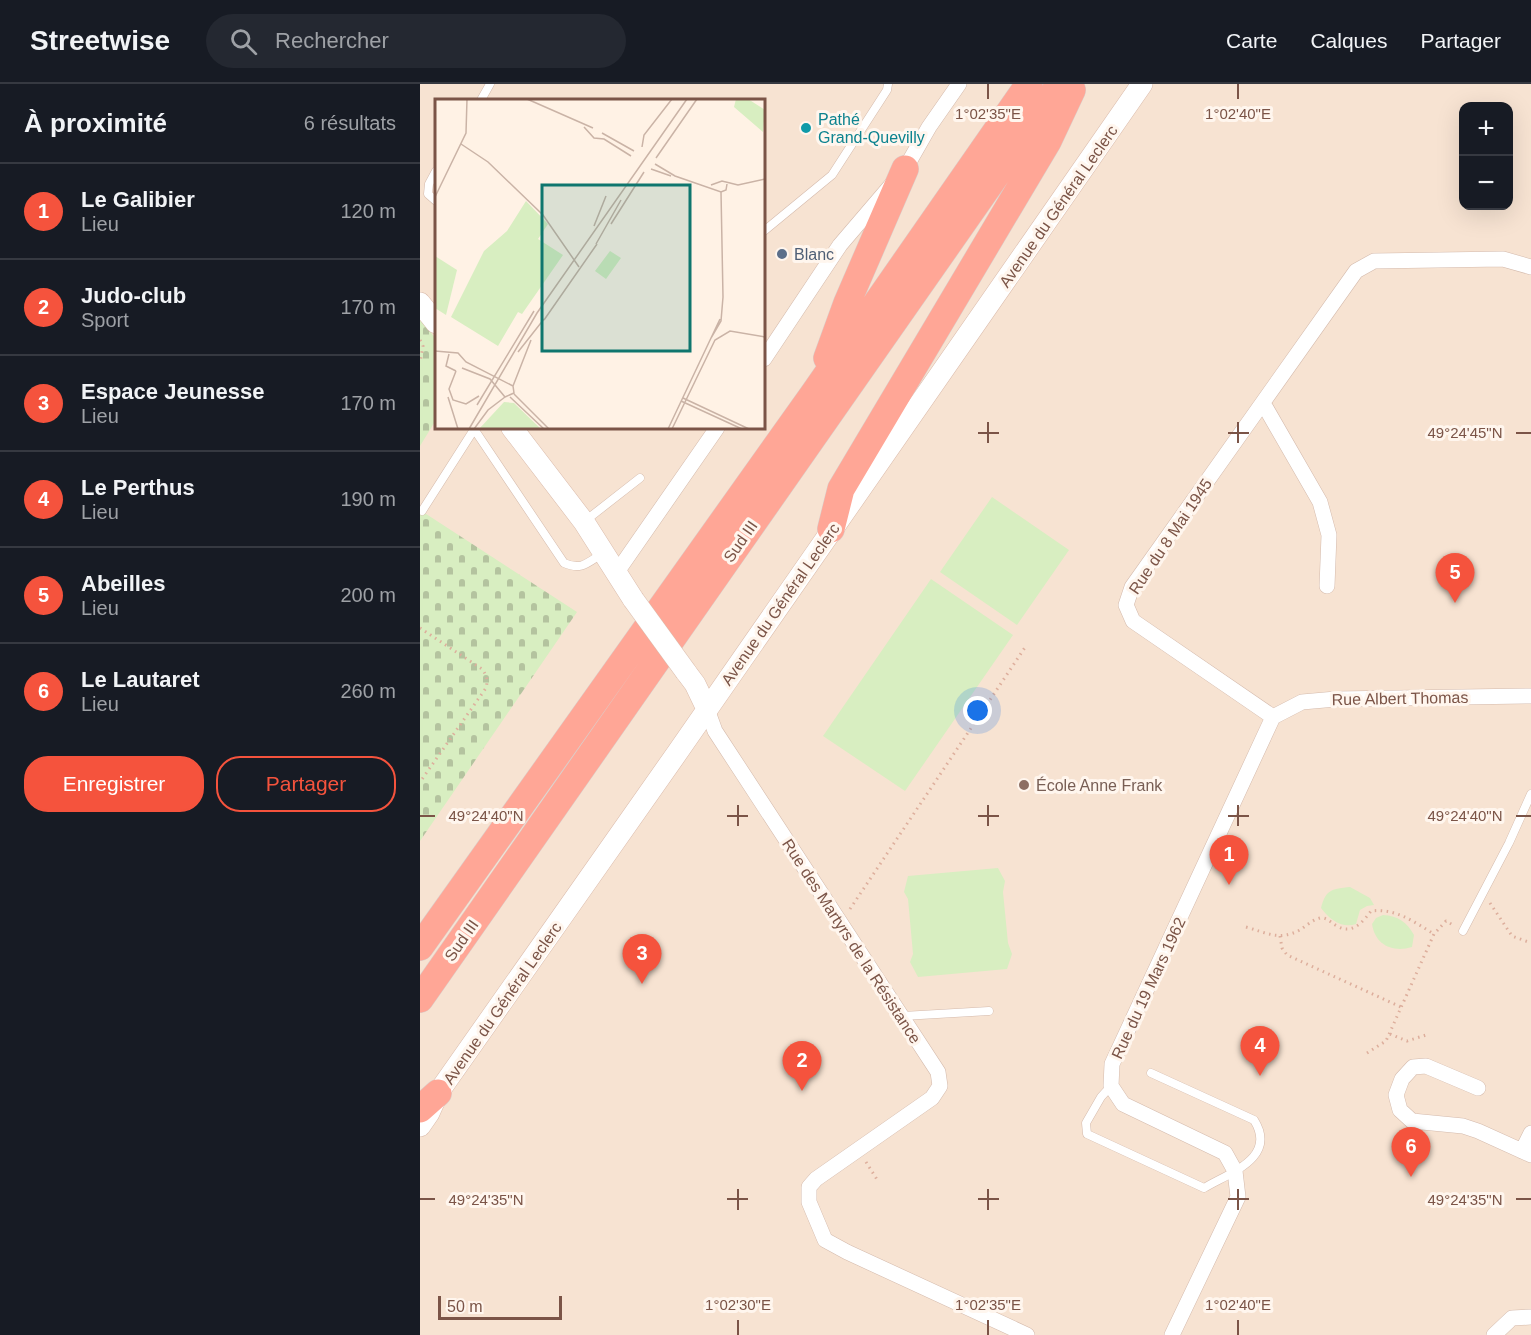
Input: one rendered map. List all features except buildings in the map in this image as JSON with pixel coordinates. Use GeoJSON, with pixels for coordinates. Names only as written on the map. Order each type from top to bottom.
{"type":"FeatureCollection","features":[{"type":"Feature","properties":{"kind":"highway","name":"Sud III"},"geometry":{"type":"LineString","coordinates":[[420,947],[814,393],[1029,84]]}},
{"type":"Feature","properties":{"kind":"highway","name":"Sud III"},"geometry":{"type":"LineString","coordinates":[[420,999],[1060,84]]}},
{"type":"Feature","properties":{"kind":"highway"},"geometry":{"type":"LineString","coordinates":[[831,529],[841,489],[1048,141],[1074,84]]}},
{"type":"Feature","properties":{"kind":"highway"},"geometry":{"type":"LineString","coordinates":[[814,393],[847,303],[904,169]]}},
{"type":"Feature","properties":{"kind":"street"},"geometry":{"type":"LineString","coordinates":[[765,358],[840,245],[904,169],[929,127],[959,84]]}},
{"type":"Feature","properties":{"kind":"street","name":"Avenue du Général Leclerc"},"geometry":{"type":"LineString","coordinates":[[420,1126],[429,1113],[429,1101],[707,709],[1142,84]]}},
{"type":"Feature","properties":{"kind":"street","name":"Rue du 8 Mai 1945"},"geometry":{"type":"LineString","coordinates":[[1273,717],[1132,621],[1126,605],[1132,587],[1356,271],[1374,261],[1503,259],[1531,267]]}},
{"type":"Feature","properties":{"kind":"street"},"geometry":{"type":"LineString","coordinates":[[420,303],[435,322]]}},
{"type":"Feature","properties":{"kind":"street"},"geometry":{"type":"LineString","coordinates":[[1263,403],[1320,502],[1329,536],[1327,586]]}},
{"type":"Feature","properties":{"kind":"street","name":"Rue des Martyrs de la Résistance"},"geometry":{"type":"LineString","coordinates":[[513,429],[584,522],[633,599],[695,684],[715,731],[938,1072],[940,1086],[932,1098],[816,1179],[809,1187],[808,1202],[825,1240],[1027,1335]]}},
{"type":"Feature","properties":{"kind":"street"},"geometry":{"type":"LineString","coordinates":[[617,572],[716,429]]}},
{"type":"Feature","properties":{"kind":"street","name":"Rue Albert Thomas"},"geometry":{"type":"LineString","coordinates":[[1273,717],[1302,702],[1336,699],[1531,696]]}},
{"type":"Feature","properties":{"kind":"street","name":"Rue du 19 Mars 1962"},"geometry":{"type":"LineString","coordinates":[[1111,1086],[1112,1064],[1273,717]]}},
{"type":"Feature","properties":{"kind":"street"},"geometry":{"type":"LineString","coordinates":[[1478,1088],[1426,1066],[1413,1067],[1402,1079],[1396,1095],[1400,1110],[1412,1121],[1463,1126],[1527,1153],[1531,1133]]}},
{"type":"Feature","properties":{"kind":"street"},"geometry":{"type":"LineString","coordinates":[[1111,1086],[1123,1104],[1226,1153],[1235,1172],[1238,1197],[1172,1335]]}},
{"type":"Feature","properties":{"kind":"street"},"geometry":{"type":"LineString","coordinates":[[1494,1335],[1512,1318],[1531,1317]]}},
{"type":"Feature","properties":{"kind":"lane"},"geometry":{"type":"LineString","coordinates":[[482,99],[490,84]]}},
{"type":"Feature","properties":{"kind":"lane"},"geometry":{"type":"LineString","coordinates":[[765,230],[832,175],[887,90],[888,84]]}},
{"type":"Feature","properties":{"kind":"lane"},"geometry":{"type":"LineString","coordinates":[[435,173],[428,189],[428,194],[435,200]]}},
{"type":"Feature","properties":{"kind":"lane"},"geometry":{"type":"LineString","coordinates":[[422,512],[473,429]]}},
{"type":"Feature","properties":{"kind":"lane"},"geometry":{"type":"LineString","coordinates":[[475,429],[564,563],[573,567],[581,567],[604,552]]}},
{"type":"Feature","properties":{"kind":"lane"},"geometry":{"type":"LineString","coordinates":[[584,522],[640,478]]}},
{"type":"Feature","properties":{"kind":"lane"},"geometry":{"type":"LineString","coordinates":[[1462,931],[1509,843],[1531,794]]}},
{"type":"Feature","properties":{"kind":"lane"},"geometry":{"type":"LineString","coordinates":[[901,1017],[989,1011]]}},
{"type":"Feature","properties":{"kind":"lane"},"geometry":{"type":"LineString","coordinates":[[1111,1086],[1101,1097],[1086,1123],[1087,1134],[1204,1188],[1252,1160],[1261,1142],[1260,1129],[1254,1120],[1151,1073]]}},
{"type":"Feature","properties":{"kind":"path"},"geometry":{"type":"LineString","coordinates":[[420,340],[423,346],[420,363]]}},
{"type":"Feature","properties":{"kind":"path"},"geometry":{"type":"LineString","coordinates":[[420,628],[482,669],[488,681],[486,688],[420,782]]}},
{"type":"Feature","properties":{"kind":"path"},"geometry":{"type":"LineString","coordinates":[[840,923],[1026,646]]}},
{"type":"Feature","properties":{"kind":"path"},"geometry":{"type":"LineString","coordinates":[[1483,891],[1498,919],[1512,936],[1531,943]]}},
{"type":"Feature","properties":{"kind":"path"},"geometry":{"type":"LineString","coordinates":[[1246,927],[1287,936],[1322,918],[1329,920],[1339,928],[1351,929],[1360,925],[1371,911],[1381,910],[1402,915],[1434,934]]}},
{"type":"Feature","properties":{"kind":"path"},"geometry":{"type":"LineString","coordinates":[[1367,1053],[1386,1041],[1390,1034],[1434,934],[1446,921],[1462,931]]}},
{"type":"Feature","properties":{"kind":"path"},"geometry":{"type":"LineString","coordinates":[[1280,936],[1282,948],[1287,955],[1401,1008]]}},
{"type":"Feature","properties":{"kind":"path"},"geometry":{"type":"LineString","coordinates":[[1390,1034],[1407,1041],[1426,1035]]}},
{"type":"Feature","properties":{"kind":"shaded area"},"geometry":{"type":"Polygon","coordinates":[[[420,84],[1531,84],[1531,1335],[420,1335],[420,84]]]}},
{"type":"Feature","properties":{"kind":"green space"},"geometry":{"type":"Polygon","coordinates":[[[420,319],[435,338],[435,422],[420,446],[420,319]]]}},
{"type":"Feature","properties":{"kind":"green space"},"geometry":{"type":"Polygon","coordinates":[[[992,497],[1069,550],[1017,625],[940,572],[992,497]]]}},
{"type":"Feature","properties":{"kind":"green space"},"geometry":{"type":"Polygon","coordinates":[[[420,510],[577,612],[420,841],[420,510]]]}},
{"type":"Feature","properties":{"kind":"green space"},"geometry":{"type":"Polygon","coordinates":[[[931,579],[1013,635],[905,791],[823,736],[931,579]]]}},
{"type":"Feature","properties":{"kind":"green space"},"geometry":{"type":"Polygon","coordinates":[[[998,868],[1005,881],[1003,892],[1008,943],[1012,954],[1007,969],[918,977],[910,962],[913,954],[908,899],[904,892],[908,876],[998,868]]]}},
{"type":"Feature","properties":{"kind":"green space"},"geometry":{"type":"Polygon","coordinates":[[[1350,887],[1370,898],[1374,905],[1360,910],[1356,924],[1346,925],[1332,919],[1321,908],[1325,897],[1331,891],[1350,887]]]}},
{"type":"Feature","properties":{"kind":"green space"},"geometry":{"type":"Polygon","coordinates":[[[1383,915],[1402,920],[1414,935],[1412,947],[1398,949],[1381,942],[1372,924],[1376,918],[1383,915]]]}},
{"type":"Feature","properties":{"kind":"place","name":"Pathé Grand-Quevilly"},"geometry":{"type":"Point","coordinates":[806,128]}},
{"type":"Feature","properties":{"kind":"place","name":"Blanc"},"geometry":{"type":"Point","coordinates":[782,254]}},
{"type":"Feature","properties":{"kind":"place","name":"Abeilles"},"geometry":{"type":"Point","coordinates":[1455,603]}},
{"type":"Feature","properties":{"kind":"place","name":"École Anne Frank"},"geometry":{"type":"Point","coordinates":[1024,785]}},
{"type":"Feature","properties":{"kind":"place","name":"Le Galibier"},"geometry":{"type":"Point","coordinates":[1229,885]}},
{"type":"Feature","properties":{"kind":"place","name":"Espace Jeunesse"},"geometry":{"type":"Point","coordinates":[642,984]}},
{"type":"Feature","properties":{"kind":"place","name":"Le Perthus"},"geometry":{"type":"Point","coordinates":[1260,1076]}},
{"type":"Feature","properties":{"kind":"place","name":"Judo-club"},"geometry":{"type":"Point","coordinates":[802,1091]}},
{"type":"Feature","properties":{"kind":"place","name":"Le Lautaret"},"geometry":{"type":"Point","coordinates":[1411,1177]}}]}
